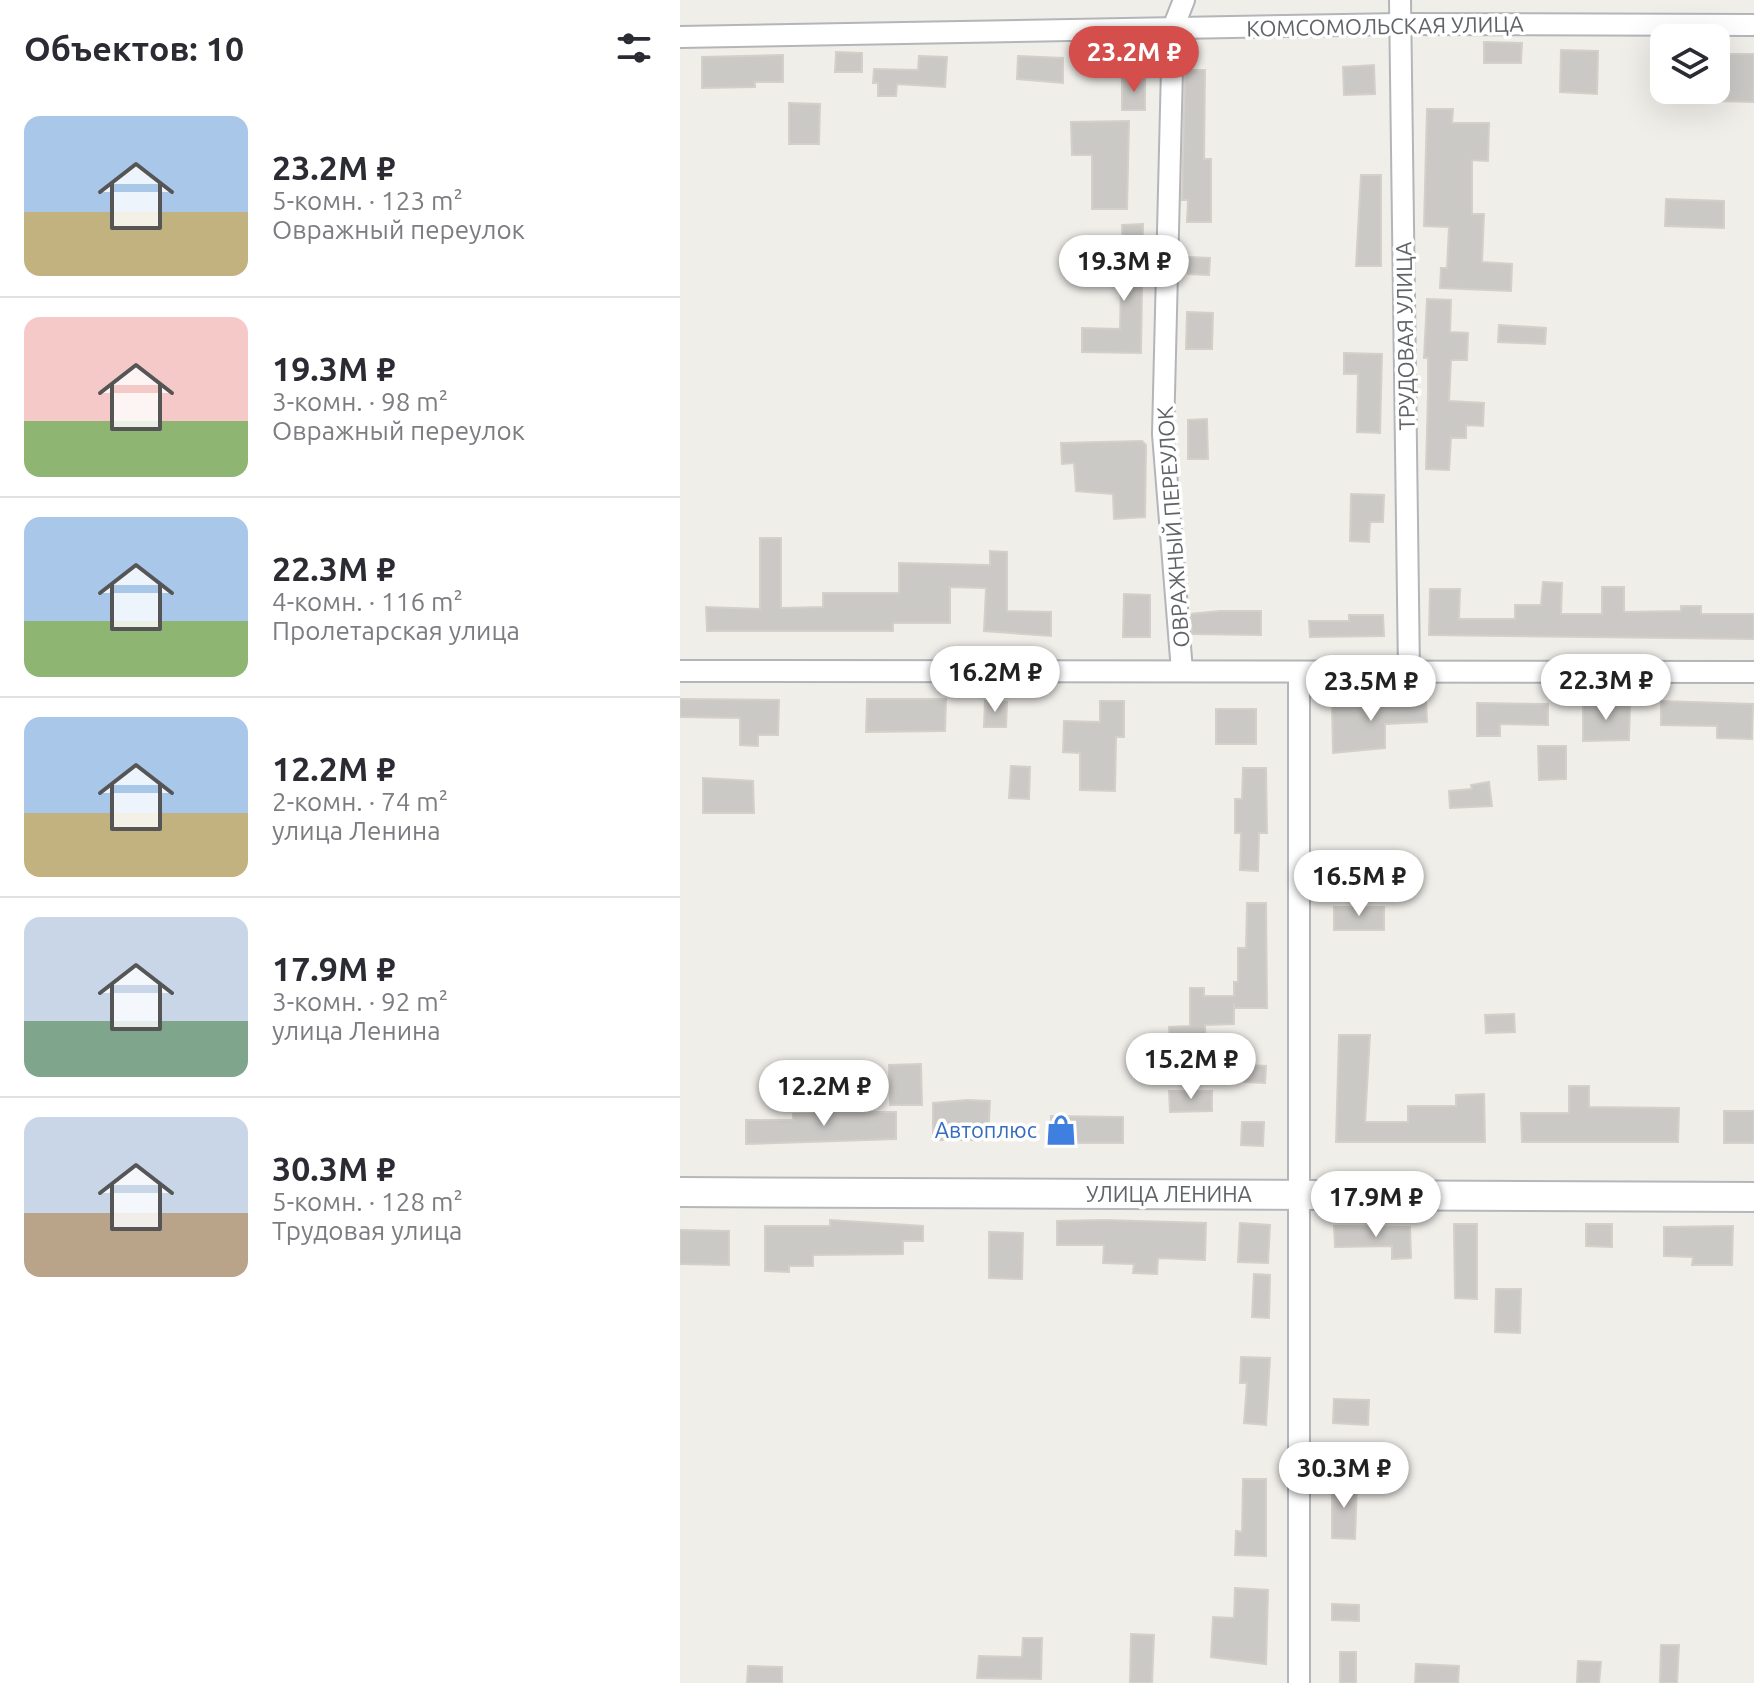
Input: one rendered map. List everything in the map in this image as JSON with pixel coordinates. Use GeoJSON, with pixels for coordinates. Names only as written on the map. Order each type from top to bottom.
{"type":"FeatureCollection","features":[{"type":"Feature","properties":{"kind":"street","name":"ОВРАЖНЫЙ ПЕРЕУЛОК"},"geometry":{"type":"LineString","coordinates":[[1182,671],[1163,434],[1173,28],[1184,0]]}},
{"type":"Feature","properties":{"kind":"street","name":"ТРУДОВАЯ УЛИЦА"},"geometry":{"type":"LineString","coordinates":[[1400,0],[1409,672]]}},
{"type":"Feature","properties":{"kind":"street","name":"КОМСОМОЛЬСКАЯ УЛИЦА"},"geometry":{"type":"LineString","coordinates":[[680,37],[1401,24],[1754,25]]}},
{"type":"Feature","properties":{"kind":"street"},"geometry":{"type":"LineString","coordinates":[[680,671],[1754,672]]}},
{"type":"Feature","properties":{"kind":"street"},"geometry":{"type":"LineString","coordinates":[[1299,672],[1299,1683]]}},
{"type":"Feature","properties":{"kind":"street","name":"УЛИЦА ЛЕНИНА"},"geometry":{"type":"LineString","coordinates":[[680,1192],[1754,1197]]}},
{"type":"Feature","properties":{"kind":"building"},"geometry":{"type":"Polygon","coordinates":[[[1484,42],[1522,43],[1521,63],[1484,63],[1484,42]]]}},
{"type":"Feature","properties":{"kind":"building"},"geometry":{"type":"Polygon","coordinates":[[[1561,50],[1598,51],[1597,94],[1560,92],[1561,50]]]}},
{"type":"Feature","properties":{"kind":"building"},"geometry":{"type":"Polygon","coordinates":[[[836,52],[862,53],[862,72],[835,72],[836,52]]]}},
{"type":"Feature","properties":{"kind":"building"},"geometry":{"type":"Polygon","coordinates":[[[1730,54],[1754,54],[1754,102],[1730,101],[1730,54]]]}},
{"type":"Feature","properties":{"kind":"building"},"geometry":{"type":"Polygon","coordinates":[[[783,55],[783,82],[755,82],[755,87],[702,88],[702,57],[783,55]]]}},
{"type":"Feature","properties":{"kind":"building"},"geometry":{"type":"Polygon","coordinates":[[[919,56],[947,57],[945,87],[897,84],[896,96],[878,96],[878,83],[873,83],[874,69],[918,70],[919,56]]]}},
{"type":"Feature","properties":{"kind":"building"},"geometry":{"type":"Polygon","coordinates":[[[1018,56],[1063,58],[1063,83],[1017,79],[1018,56]]]}},
{"type":"Feature","properties":{"kind":"building"},"geometry":{"type":"Polygon","coordinates":[[[1374,65],[1375,94],[1344,95],[1343,67],[1374,65]]]}},
{"type":"Feature","properties":{"kind":"building"},"geometry":{"type":"Polygon","coordinates":[[[1185,70],[1205,70],[1204,159],[1211,159],[1211,222],[1187,222],[1188,200],[1182,200],[1185,70]]]}},
{"type":"Feature","properties":{"kind":"building"},"geometry":{"type":"Polygon","coordinates":[[[1122,77],[1145,77],[1145,110],[1122,110],[1122,77]]]}},
{"type":"Feature","properties":{"kind":"building"},"geometry":{"type":"Polygon","coordinates":[[[789,103],[820,104],[819,144],[789,144],[789,103]]]}},
{"type":"Feature","properties":{"kind":"building"},"geometry":{"type":"Polygon","coordinates":[[[1427,109],[1453,109],[1452,123],[1489,123],[1488,161],[1472,160],[1472,214],[1484,214],[1482,262],[1512,264],[1511,291],[1440,288],[1441,268],[1447,268],[1449,227],[1424,226],[1427,109]]]}},
{"type":"Feature","properties":{"kind":"building"},"geometry":{"type":"Polygon","coordinates":[[[1129,121],[1127,209],[1092,209],[1092,155],[1072,155],[1071,122],[1129,121]]]}},
{"type":"Feature","properties":{"kind":"building"},"geometry":{"type":"Polygon","coordinates":[[[1361,175],[1381,175],[1381,266],[1356,266],[1361,175]]]}},
{"type":"Feature","properties":{"kind":"building"},"geometry":{"type":"Polygon","coordinates":[[[1666,199],[1724,201],[1724,228],[1665,226],[1666,199]]]}},
{"type":"Feature","properties":{"kind":"building"},"geometry":{"type":"Polygon","coordinates":[[[1143,224],[1141,353],[1082,352],[1082,328],[1120,329],[1121,282],[1124,282],[1122,225],[1143,224]]]}},
{"type":"Feature","properties":{"kind":"building"},"geometry":{"type":"Polygon","coordinates":[[[1189,257],[1210,258],[1209,275],[1188,274],[1189,257]]]}},
{"type":"Feature","properties":{"kind":"building"},"geometry":{"type":"Polygon","coordinates":[[[1427,299],[1451,300],[1450,332],[1468,333],[1467,360],[1451,360],[1449,401],[1484,403],[1483,426],[1466,425],[1466,438],[1451,438],[1449,470],[1426,469],[1428,358],[1424,358],[1427,299]]]}},
{"type":"Feature","properties":{"kind":"building"},"geometry":{"type":"Polygon","coordinates":[[[1187,312],[1213,313],[1212,349],[1186,349],[1187,312]]]}},
{"type":"Feature","properties":{"kind":"building"},"geometry":{"type":"Polygon","coordinates":[[[1499,325],[1546,328],[1545,344],[1498,342],[1499,325]]]}},
{"type":"Feature","properties":{"kind":"building"},"geometry":{"type":"Polygon","coordinates":[[[1344,353],[1382,354],[1380,433],[1357,432],[1358,374],[1344,374],[1344,353]]]}},
{"type":"Feature","properties":{"kind":"building"},"geometry":{"type":"Polygon","coordinates":[[[1207,419],[1208,459],[1188,459],[1188,420],[1207,419]]]}},
{"type":"Feature","properties":{"kind":"building"},"geometry":{"type":"Polygon","coordinates":[[[1142,441],[1146,445],[1145,517],[1114,519],[1113,494],[1076,491],[1074,463],[1062,464],[1061,443],[1142,441]]]}},
{"type":"Feature","properties":{"kind":"building"},"geometry":{"type":"Polygon","coordinates":[[[1351,494],[1384,495],[1383,522],[1370,522],[1369,542],[1350,541],[1351,494]]]}},
{"type":"Feature","properties":{"kind":"building"},"geometry":{"type":"Polygon","coordinates":[[[760,538],[781,538],[781,608],[823,607],[823,593],[899,593],[899,563],[990,565],[990,551],[1007,552],[1007,611],[1051,612],[1051,636],[984,631],[986,588],[950,587],[950,623],[893,623],[893,631],[707,631],[706,607],[760,609],[760,538]]]}},
{"type":"Feature","properties":{"kind":"building"},"geometry":{"type":"Polygon","coordinates":[[[1543,582],[1562,583],[1561,614],[1602,614],[1602,587],[1624,587],[1624,612],[1681,611],[1681,606],[1701,606],[1701,614],[1754,614],[1754,639],[1429,635],[1430,589],[1460,589],[1459,619],[1515,619],[1515,605],[1541,605],[1543,582]]]}},
{"type":"Feature","properties":{"kind":"building"},"geometry":{"type":"Polygon","coordinates":[[[1124,594],[1150,595],[1150,637],[1123,637],[1124,594]]]}},
{"type":"Feature","properties":{"kind":"building"},"geometry":{"type":"Polygon","coordinates":[[[1261,611],[1261,635],[1192,634],[1190,614],[1261,611]]]}},
{"type":"Feature","properties":{"kind":"building"},"geometry":{"type":"Polygon","coordinates":[[[1349,615],[1383,615],[1384,636],[1310,637],[1309,621],[1349,621],[1349,615]]]}},
{"type":"Feature","properties":{"kind":"building"},"geometry":{"type":"Polygon","coordinates":[[[680,699],[779,700],[778,735],[758,735],[758,746],[740,745],[740,718],[680,717],[680,699]]]}},
{"type":"Feature","properties":{"kind":"building"},"geometry":{"type":"Polygon","coordinates":[[[867,699],[946,699],[945,731],[866,732],[867,699]]]}},
{"type":"Feature","properties":{"kind":"building"},"geometry":{"type":"Polygon","coordinates":[[[985,701],[1007,702],[1006,727],[984,727],[985,701]]]}},
{"type":"Feature","properties":{"kind":"building"},"geometry":{"type":"Polygon","coordinates":[[[1100,701],[1124,701],[1124,737],[1116,737],[1115,791],[1080,790],[1080,753],[1063,752],[1064,721],[1100,722],[1100,701]]]}},
{"type":"Feature","properties":{"kind":"building"},"geometry":{"type":"Polygon","coordinates":[[[1426,701],[1427,722],[1385,724],[1385,748],[1333,753],[1332,703],[1426,701]]]}},
{"type":"Feature","properties":{"kind":"building"},"geometry":{"type":"Polygon","coordinates":[[[1661,701],[1753,704],[1752,739],[1717,738],[1717,726],[1661,725],[1661,701]]]}},
{"type":"Feature","properties":{"kind":"building"},"geometry":{"type":"Polygon","coordinates":[[[1477,703],[1548,704],[1548,725],[1500,724],[1500,736],[1477,736],[1477,703]]]}},
{"type":"Feature","properties":{"kind":"building"},"geometry":{"type":"Polygon","coordinates":[[[1630,704],[1629,740],[1583,741],[1583,705],[1630,704]]]}},
{"type":"Feature","properties":{"kind":"building"},"geometry":{"type":"Polygon","coordinates":[[[1216,709],[1256,709],[1256,744],[1216,744],[1216,709]]]}},
{"type":"Feature","properties":{"kind":"building"},"geometry":{"type":"Polygon","coordinates":[[[1538,746],[1566,746],[1566,779],[1539,780],[1538,746]]]}},
{"type":"Feature","properties":{"kind":"building"},"geometry":{"type":"Polygon","coordinates":[[[1011,766],[1030,767],[1029,799],[1009,798],[1011,766]]]}},
{"type":"Feature","properties":{"kind":"building"},"geometry":{"type":"Polygon","coordinates":[[[1243,768],[1266,768],[1267,833],[1259,833],[1258,871],[1240,870],[1241,833],[1235,833],[1235,799],[1242,799],[1243,768]]]}},
{"type":"Feature","properties":{"kind":"building"},"geometry":{"type":"Polygon","coordinates":[[[703,778],[753,781],[754,813],[703,813],[703,778]]]}},
{"type":"Feature","properties":{"kind":"building"},"geometry":{"type":"Polygon","coordinates":[[[1489,782],[1492,806],[1450,808],[1449,791],[1472,789],[1471,785],[1489,782]]]}},
{"type":"Feature","properties":{"kind":"building"},"geometry":{"type":"Polygon","coordinates":[[[1247,903],[1266,903],[1267,1008],[1234,1008],[1234,1024],[1205,1025],[1206,1054],[1171,1056],[1169,1027],[1190,1026],[1190,988],[1204,988],[1204,996],[1234,996],[1234,982],[1238,982],[1238,948],[1246,948],[1247,903]]]}},
{"type":"Feature","properties":{"kind":"building"},"geometry":{"type":"Polygon","coordinates":[[[1334,907],[1384,907],[1384,930],[1334,930],[1334,907]]]}},
{"type":"Feature","properties":{"kind":"building"},"geometry":{"type":"Polygon","coordinates":[[[1514,1014],[1515,1032],[1486,1033],[1485,1015],[1514,1014]]]}},
{"type":"Feature","properties":{"kind":"building"},"geometry":{"type":"Polygon","coordinates":[[[1339,1035],[1370,1035],[1365,1122],[1408,1122],[1408,1106],[1456,1106],[1456,1095],[1484,1094],[1485,1142],[1336,1142],[1339,1035]]]}},
{"type":"Feature","properties":{"kind":"building"},"geometry":{"type":"Polygon","coordinates":[[[921,1064],[922,1105],[890,1105],[889,1065],[921,1064]]]}},
{"type":"Feature","properties":{"kind":"building"},"geometry":{"type":"Polygon","coordinates":[[[1244,1065],[1266,1066],[1265,1083],[1244,1082],[1244,1065]]]}},
{"type":"Feature","properties":{"kind":"building"},"geometry":{"type":"Polygon","coordinates":[[[1569,1086],[1589,1086],[1589,1107],[1679,1108],[1678,1142],[1522,1142],[1521,1113],[1569,1113],[1569,1086]]]}},
{"type":"Feature","properties":{"kind":"building"},"geometry":{"type":"Polygon","coordinates":[[[1169,1091],[1212,1091],[1212,1111],[1170,1112],[1169,1091]]]}},
{"type":"Feature","properties":{"kind":"building"},"geometry":{"type":"Polygon","coordinates":[[[990,1101],[988,1140],[933,1140],[933,1103],[990,1101]]]}},
{"type":"Feature","properties":{"kind":"building"},"geometry":{"type":"Polygon","coordinates":[[[1724,1111],[1754,1111],[1754,1143],[1724,1143],[1724,1111]]]}},
{"type":"Feature","properties":{"kind":"building"},"geometry":{"type":"Polygon","coordinates":[[[896,1112],[896,1139],[746,1144],[746,1120],[793,1120],[793,1114],[896,1112]]]}},
{"type":"Feature","properties":{"kind":"building"},"geometry":{"type":"Polygon","coordinates":[[[1051,1116],[1123,1117],[1123,1143],[1050,1143],[1051,1116]]]}},
{"type":"Feature","properties":{"kind":"building"},"geometry":{"type":"Polygon","coordinates":[[[1242,1122],[1264,1122],[1263,1146],[1241,1145],[1242,1122]]]}},
{"type":"Feature","properties":{"kind":"building"},"geometry":{"type":"Polygon","coordinates":[[[830,1220],[923,1226],[923,1241],[903,1241],[903,1254],[813,1255],[813,1266],[789,1266],[789,1272],[765,1271],[765,1226],[830,1226],[830,1220]]]}},
{"type":"Feature","properties":{"kind":"building"},"geometry":{"type":"Polygon","coordinates":[[[1057,1221],[1206,1223],[1205,1260],[1158,1258],[1157,1274],[1133,1273],[1134,1264],[1103,1263],[1104,1245],[1057,1245],[1057,1221]]]}},
{"type":"Feature","properties":{"kind":"building"},"geometry":{"type":"Polygon","coordinates":[[[1240,1223],[1270,1225],[1268,1263],[1238,1262],[1240,1223]]]}},
{"type":"Feature","properties":{"kind":"building"},"geometry":{"type":"Polygon","coordinates":[[[1454,1224],[1477,1224],[1477,1299],[1455,1298],[1454,1224]]]}},
{"type":"Feature","properties":{"kind":"building"},"geometry":{"type":"Polygon","coordinates":[[[1586,1224],[1612,1224],[1612,1247],[1586,1246],[1586,1224]]]}},
{"type":"Feature","properties":{"kind":"building"},"geometry":{"type":"Polygon","coordinates":[[[1334,1226],[1410,1227],[1411,1258],[1392,1259],[1392,1246],[1335,1247],[1334,1226]]]}},
{"type":"Feature","properties":{"kind":"building"},"geometry":{"type":"Polygon","coordinates":[[[1733,1226],[1732,1265],[1692,1265],[1693,1257],[1664,1256],[1664,1227],[1733,1226]]]}},
{"type":"Feature","properties":{"kind":"building"},"geometry":{"type":"Polygon","coordinates":[[[680,1230],[729,1231],[729,1265],[680,1264],[680,1230]]]}},
{"type":"Feature","properties":{"kind":"building"},"geometry":{"type":"Polygon","coordinates":[[[989,1232],[1023,1233],[1022,1279],[989,1278],[989,1232]]]}},
{"type":"Feature","properties":{"kind":"building"},"geometry":{"type":"Polygon","coordinates":[[[1254,1274],[1270,1275],[1269,1318],[1252,1317],[1254,1274]]]}},
{"type":"Feature","properties":{"kind":"building"},"geometry":{"type":"Polygon","coordinates":[[[1496,1289],[1521,1289],[1520,1333],[1495,1332],[1496,1289]]]}},
{"type":"Feature","properties":{"kind":"building"},"geometry":{"type":"Polygon","coordinates":[[[1241,1357],[1270,1358],[1266,1425],[1244,1423],[1247,1383],[1240,1383],[1241,1357]]]}},
{"type":"Feature","properties":{"kind":"building"},"geometry":{"type":"Polygon","coordinates":[[[1334,1399],[1369,1400],[1368,1425],[1333,1423],[1334,1399]]]}},
{"type":"Feature","properties":{"kind":"building"},"geometry":{"type":"Polygon","coordinates":[[[1358,1447],[1383,1448],[1381,1478],[1357,1477],[1358,1447]]]}},
{"type":"Feature","properties":{"kind":"building"},"geometry":{"type":"Polygon","coordinates":[[[1243,1479],[1266,1479],[1266,1556],[1235,1555],[1236,1531],[1242,1532],[1243,1479]]]}},
{"type":"Feature","properties":{"kind":"building"},"geometry":{"type":"Polygon","coordinates":[[[1332,1481],[1357,1483],[1355,1539],[1332,1538],[1332,1481]]]}},
{"type":"Feature","properties":{"kind":"building"},"geometry":{"type":"Polygon","coordinates":[[[1235,1588],[1268,1590],[1266,1664],[1211,1657],[1213,1617],[1234,1618],[1235,1588]]]}},
{"type":"Feature","properties":{"kind":"building"},"geometry":{"type":"Polygon","coordinates":[[[1332,1604],[1359,1605],[1359,1621],[1332,1620],[1332,1604]]]}},
{"type":"Feature","properties":{"kind":"building"},"geometry":{"type":"Polygon","coordinates":[[[1131,1634],[1154,1635],[1152,1683],[1130,1683],[1131,1634]]]}},
{"type":"Feature","properties":{"kind":"building"},"geometry":{"type":"Polygon","coordinates":[[[1023,1638],[1042,1638],[1041,1679],[977,1678],[979,1656],[1022,1657],[1023,1638]]]}},
{"type":"Feature","properties":{"kind":"building"},"geometry":{"type":"Polygon","coordinates":[[[1661,1645],[1679,1645],[1677,1683],[1660,1683],[1661,1645]]]}},
{"type":"Feature","properties":{"kind":"building"},"geometry":{"type":"Polygon","coordinates":[[[1340,1652],[1356,1652],[1356,1683],[1340,1683],[1340,1652]]]}},
{"type":"Feature","properties":{"kind":"building"},"geometry":{"type":"Polygon","coordinates":[[[1578,1661],[1601,1662],[1599,1683],[1577,1683],[1578,1661]]]}},
{"type":"Feature","properties":{"kind":"building"},"geometry":{"type":"Polygon","coordinates":[[[1416,1664],[1459,1666],[1458,1683],[1415,1683],[1416,1664]]]}},
{"type":"Feature","properties":{"kind":"building"},"geometry":{"type":"Polygon","coordinates":[[[748,1666],[782,1667],[782,1683],[747,1683],[748,1666]]]}},
{"type":"Feature","properties":{"kind":"place","name":"Автоплюс"},"geometry":{"type":"Point","coordinates":[1061,1130]}}]}
